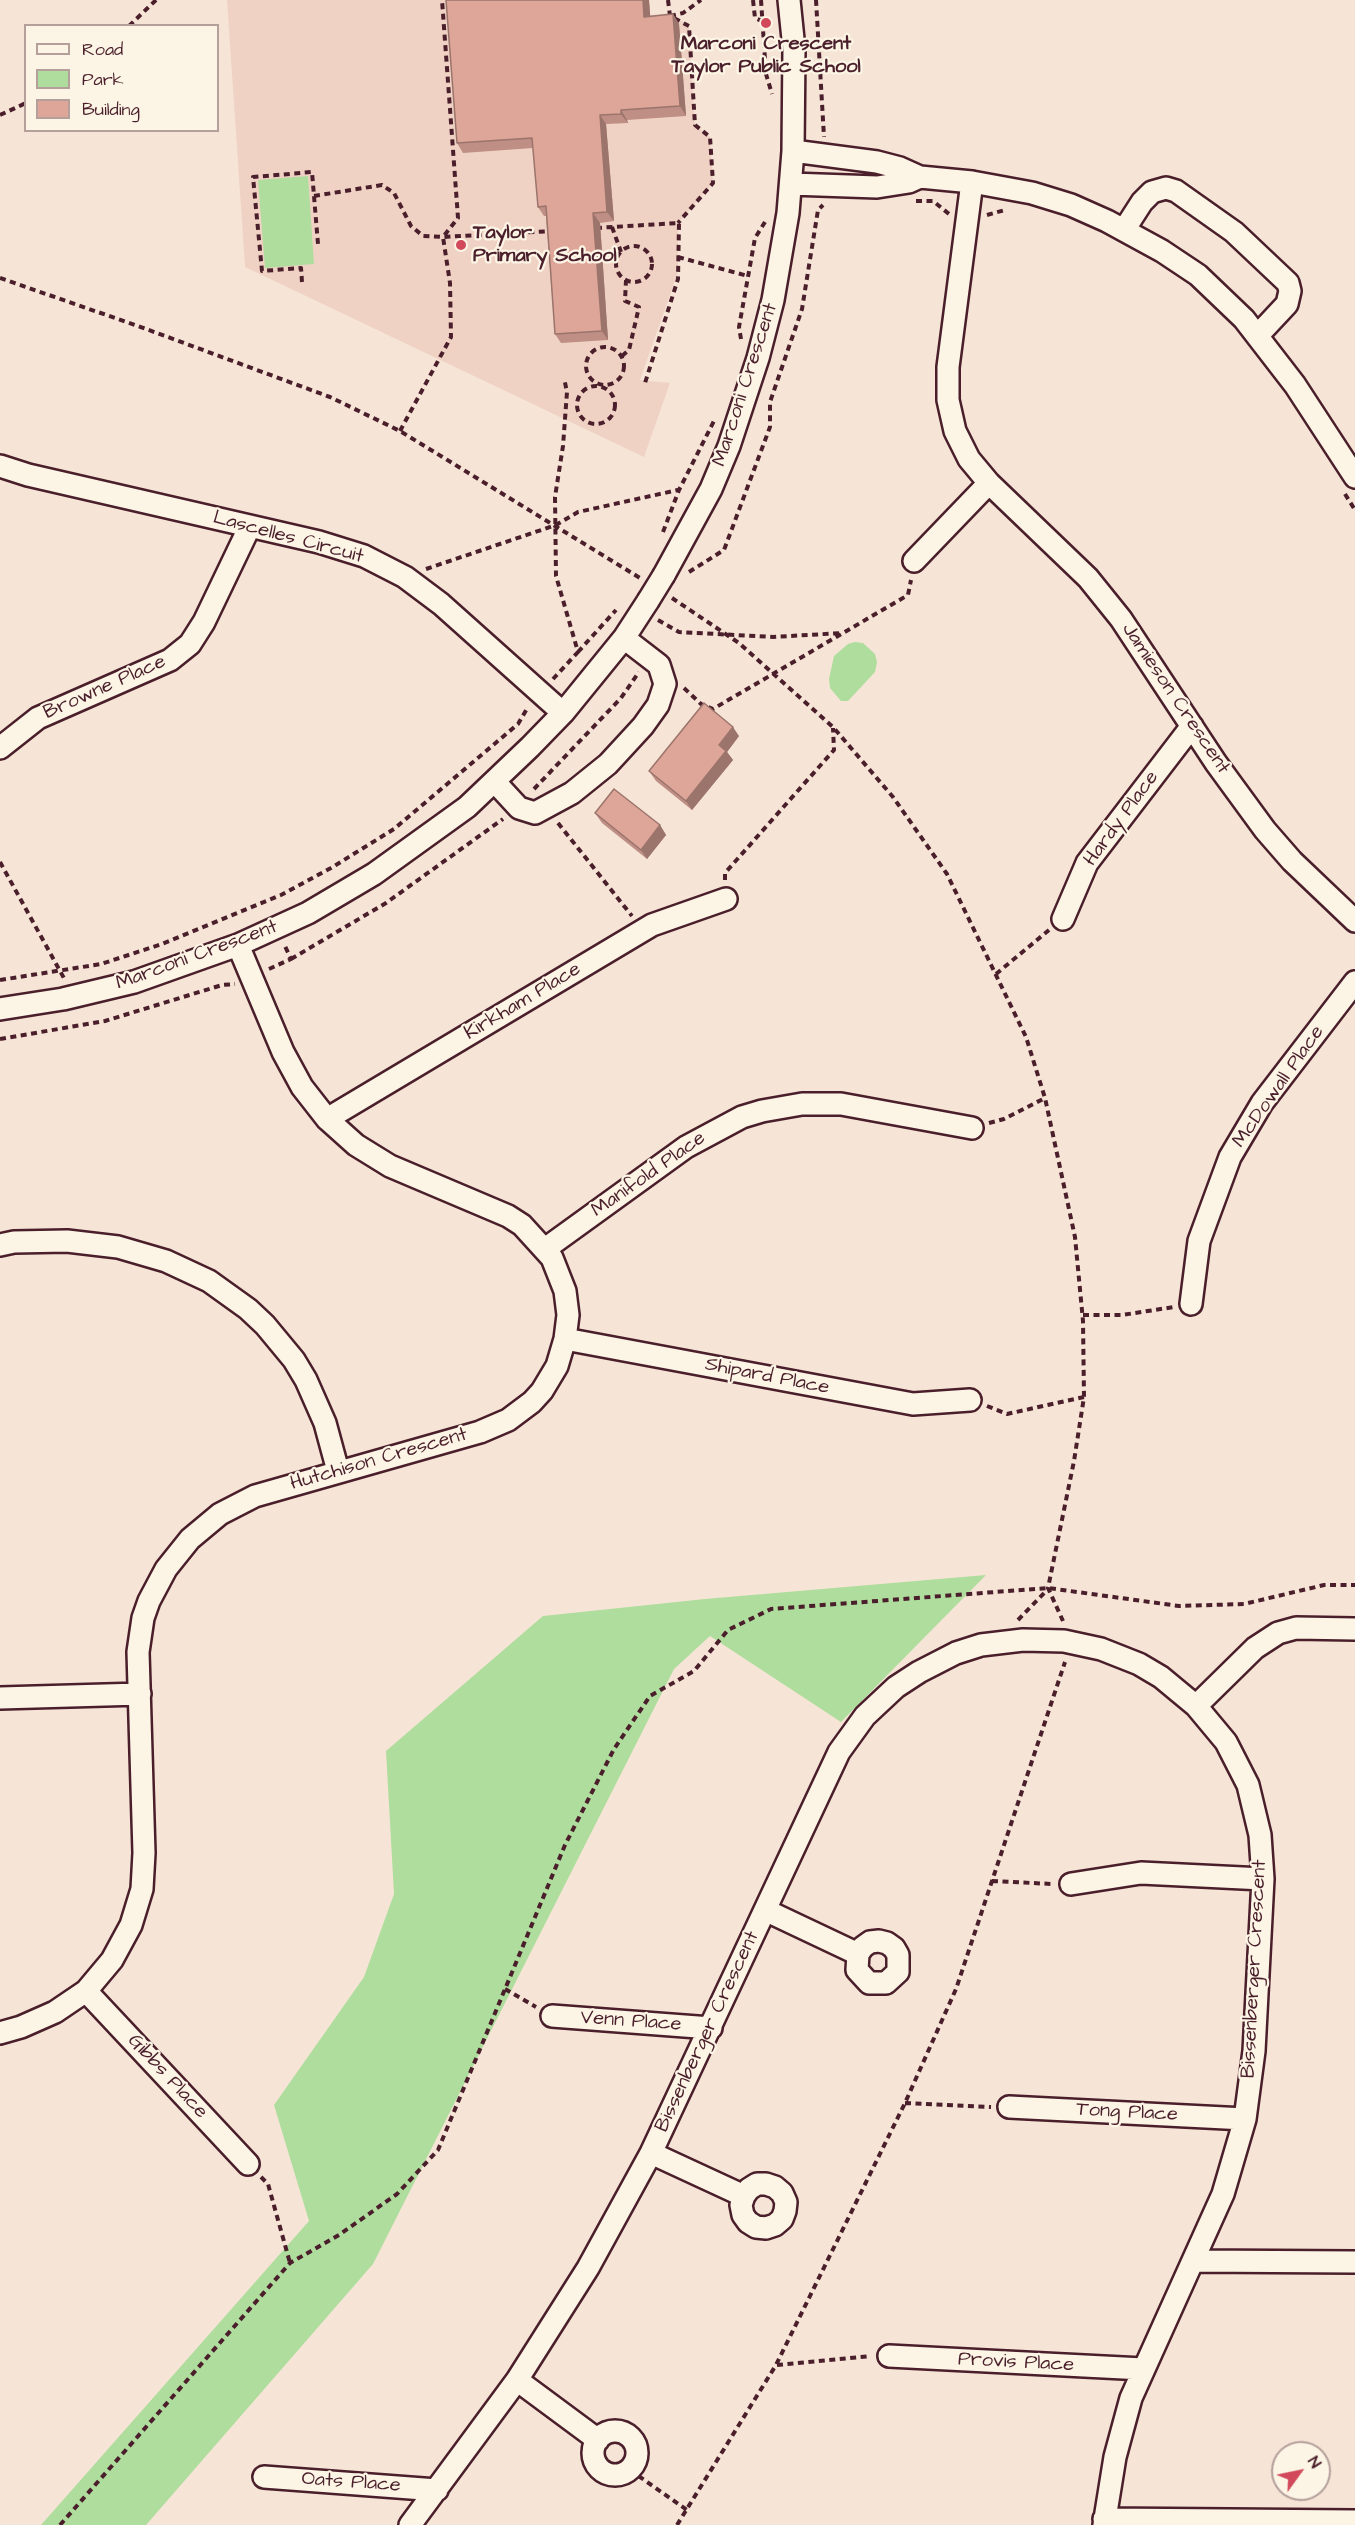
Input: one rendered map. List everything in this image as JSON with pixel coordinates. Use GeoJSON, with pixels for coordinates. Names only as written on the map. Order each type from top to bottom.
{"type":"FeatureCollection","features":[{"type":"Feature","properties":{"kind":"street","name":"Marconi Crescent"},"geometry":{"type":"LineString","coordinates":[[0,1010],[134,982],[238,945],[308,913],[374,874],[422,841],[495,782],[563,713],[624,638],[664,575],[711,489],[729,446],[755,369],[774,300],[791,184],[793,151],[794,49],[789,0]]}},
{"type":"Feature","properties":{"kind":"street"},"geometry":{"type":"LineString","coordinates":[[793,151],[877,162],[900,168],[920,177],[972,182],[1052,199],[1089,213],[1162,251],[1198,275],[1258,335],[1295,385],[1349,484]]}},
{"type":"Feature","properties":{"kind":"street"},"geometry":{"type":"LineString","coordinates":[[791,184],[877,188],[909,182],[920,177]]}},
{"type":"Feature","properties":{"kind":"street","name":"Jamieson Crescent"},"geometry":{"type":"LineString","coordinates":[[972,182],[948,367],[948,400],[960,440],[969,459],[989,483],[1095,586],[1121,619],[1265,830],[1292,861],[1355,921]]}},
{"type":"Feature","properties":{"kind":"street"},"geometry":{"type":"LineString","coordinates":[[1124,230],[1142,202],[1152,192],[1166,188],[1176,191],[1234,232],[1288,283],[1290,291],[1287,304],[1258,335]]}},
{"type":"Feature","properties":{"kind":"street","name":"Lascelles Circuit"},"geometry":{"type":"LineString","coordinates":[[0,466],[28,475],[319,542],[364,556],[411,582],[441,604],[563,713]]}},
{"type":"Feature","properties":{"kind":"street"},"geometry":{"type":"LineString","coordinates":[[914,561],[989,483]]}},
{"type":"Feature","properties":{"kind":"street","name":"Browne Place"},"geometry":{"type":"LineString","coordinates":[[0,748],[38,718],[170,660],[190,644],[204,622],[250,526]]}},
{"type":"Feature","properties":{"kind":"street"},"geometry":{"type":"LineString","coordinates":[[495,782],[518,806],[527,812],[535,813],[572,793],[608,764],[644,726],[658,705],[665,684],[659,665],[624,638]]}},
{"type":"Feature","properties":{"kind":"street","name":"Hardy Place"},"geometry":{"type":"LineString","coordinates":[[1063,919],[1087,863],[1192,726]]}},
{"type":"Feature","properties":{"kind":"street","name":"Kirkham Place"},"geometry":{"type":"LineString","coordinates":[[327,1119],[643,930],[726,899]]}},
{"type":"Feature","properties":{"kind":"street","name":"Hutchison Crescent"},"geometry":{"type":"LineString","coordinates":[[0,2033],[21,2027],[55,2012],[86,1991],[112,1960],[131,1925],[142,1889],[144,1853],[138,1652],[143,1618],[166,1569],[190,1539],[220,1514],[255,1496],[480,1432],[508,1420],[532,1402],[542,1391],[557,1366],[565,1339],[568,1314],[565,1291],[552,1258],[522,1225],[508,1216],[390,1166],[356,1145],[327,1119],[302,1088],[238,945]]}},
{"type":"Feature","properties":{"kind":"street","name":"McDowall Place"},"geometry":{"type":"LineString","coordinates":[[1191,1304],[1199,1241],[1230,1157],[1262,1103],[1355,982]]}},
{"type":"Feature","properties":{"kind":"street","name":"Manifold Place"},"geometry":{"type":"LineString","coordinates":[[545,1249],[695,1141],[742,1117],[762,1111],[802,1104],[841,1104],[972,1128]]}},
{"type":"Feature","properties":{"kind":"street"},"geometry":{"type":"LineString","coordinates":[[0,1245],[14,1242],[67,1241],[118,1247],[166,1260],[209,1281],[248,1309],[265,1325],[294,1360],[306,1380],[325,1423],[338,1471]]}},
{"type":"Feature","properties":{"kind":"street","name":"Shipard Place"},"geometry":{"type":"LineString","coordinates":[[565,1339],[913,1404],[970,1400]]}},
{"type":"Feature","properties":{"kind":"street"},"geometry":{"type":"LineString","coordinates":[[1196,1706],[1255,1648],[1278,1633],[1296,1628],[1355,1629]]}},
{"type":"Feature","properties":{"kind":"street","name":"Bissenberger Crescent"},"geometry":{"type":"LineString","coordinates":[[410,2525],[517,2380],[588,2268],[651,2153],[840,1752],[865,1716],[896,1687],[919,1672],[956,1653],[981,1645],[1023,1640],[1072,1642],[1101,1649],[1139,1664],[1161,1677],[1196,1706],[1226,1742],[1248,1785],[1260,1835],[1263,1879],[1254,2051],[1245,2119],[1223,2194],[1131,2398],[1115,2457],[1104,2522]]}},
{"type":"Feature","properties":{"kind":"street"},"geometry":{"type":"LineString","coordinates":[[0,1698],[140,1694]]}},
{"type":"Feature","properties":{"kind":"street"},"geometry":{"type":"LineString","coordinates":[[1071,1884],[1141,1873],[1263,1879]]}},
{"type":"Feature","properties":{"kind":"street","name":"Bissenberger Crescent"},"geometry":{"type":"LineString","coordinates":[[765,1910],[858,1954]]}},
{"type":"Feature","properties":{"kind":"street","name":"Gibbs Place"},"geometry":{"type":"LineString","coordinates":[[86,1991],[248,2164]]}},
{"type":"Feature","properties":{"kind":"street","name":"Venn Place"},"geometry":{"type":"LineString","coordinates":[[552,2016],[711,2028]]}},
{"type":"Feature","properties":{"kind":"street","name":"Tong Place"},"geometry":{"type":"LineString","coordinates":[[1009,2107],[1245,2119]]}},
{"type":"Feature","properties":{"kind":"street","name":"Bissenberger Crescent"},"geometry":{"type":"LineString","coordinates":[[651,2153],[744,2196]]}},
{"type":"Feature","properties":{"kind":"street"},"geometry":{"type":"LineString","coordinates":[[1193,2261],[1355,2262]]}},
{"type":"Feature","properties":{"kind":"street","name":"Provis Place"},"geometry":{"type":"LineString","coordinates":[[889,2356],[1143,2369]]}},
{"type":"Feature","properties":{"kind":"street"},"geometry":{"type":"LineString","coordinates":[[517,2380],[598,2440]]}},
{"type":"Feature","properties":{"kind":"street"},"geometry":{"type":"LineString","coordinates":[[610,2432],[631,2437],[637,2451],[637,2458],[630,2470],[617,2475],[603,2472],[598,2467],[593,2453],[598,2440],[610,2432]]}},
{"type":"Feature","properties":{"kind":"street","name":"Oats Place"},"geometry":{"type":"LineString","coordinates":[[264,2477],[437,2490]]}},
{"type":"Feature","properties":{"kind":"street"},"geometry":{"type":"LineString","coordinates":[[1104,2522],[1355,2521]]}},
{"type":"Feature","properties":{"kind":"path"},"geometry":{"type":"LineString","coordinates":[[131,24],[156,0]]}},
{"type":"Feature","properties":{"kind":"path"},"geometry":{"type":"LineString","coordinates":[[400,431],[451,337],[450,283],[443,237],[458,218],[442,0]]}},
{"type":"Feature","properties":{"kind":"path"},"geometry":{"type":"LineString","coordinates":[[668,0],[670,16]]}},
{"type":"Feature","properties":{"kind":"path"},"geometry":{"type":"LineString","coordinates":[[660,17],[683,13],[701,0]]}},
{"type":"Feature","properties":{"kind":"path"},"geometry":{"type":"LineString","coordinates":[[753,0],[755,18],[764,22]]}},
{"type":"Feature","properties":{"kind":"path"},"geometry":{"type":"LineString","coordinates":[[760,0],[764,22],[766,74],[776,104]]}},
{"type":"Feature","properties":{"kind":"path"},"geometry":{"type":"LineString","coordinates":[[816,0],[826,155]]}},
{"type":"Feature","properties":{"kind":"path"},"geometry":{"type":"LineString","coordinates":[[645,383],[678,279],[678,223],[713,183],[710,137],[695,125],[689,26],[670,16]]}},
{"type":"Feature","properties":{"kind":"path"},"geometry":{"type":"LineString","coordinates":[[0,115],[24,104]]}},
{"type":"Feature","properties":{"kind":"path"},"geometry":{"type":"LineString","coordinates":[[302,282],[300,268],[262,271],[254,177],[312,172],[318,244]]}},
{"type":"Feature","properties":{"kind":"path"},"geometry":{"type":"LineString","coordinates":[[314,196],[382,185],[394,193],[411,226],[423,236],[443,237],[555,230]]}},
{"type":"Feature","properties":{"kind":"path"},"geometry":{"type":"LineString","coordinates":[[686,574],[724,550],[770,427],[770,402],[802,309],[818,210],[830,200],[828,185]]}},
{"type":"Feature","properties":{"kind":"path"},"geometry":{"type":"LineString","coordinates":[[910,201],[933,201],[948,214],[992,215],[1004,210],[1015,212]]}},
{"type":"Feature","properties":{"kind":"path"},"geometry":{"type":"LineString","coordinates":[[743,350],[738,327],[755,238],[771,214]]}},
{"type":"Feature","properties":{"kind":"path"},"geometry":{"type":"LineString","coordinates":[[589,228],[678,223]]}},
{"type":"Feature","properties":{"kind":"path"},"geometry":{"type":"LineString","coordinates":[[612,227],[621,252],[616,266],[621,276],[626,280],[637,282],[647,277],[652,267],[652,260],[645,250],[640,247],[628,248],[621,252]]}},
{"type":"Feature","properties":{"kind":"path"},"geometry":{"type":"LineString","coordinates":[[678,257],[748,276]]}},
{"type":"Feature","properties":{"kind":"path"},"geometry":{"type":"LineString","coordinates":[[0,278],[330,397],[400,431],[642,580]]}},
{"type":"Feature","properties":{"kind":"path"},"geometry":{"type":"LineString","coordinates":[[622,356],[629,350],[639,306],[626,301],[626,280]]}},
{"type":"Feature","properties":{"kind":"path"},"geometry":{"type":"LineString","coordinates":[[622,356],[612,348],[606,347],[590,355],[586,366],[587,372],[590,378],[600,385],[613,397],[614,410],[608,420],[602,423],[590,423],[580,416],[577,410],[578,397],[586,388],[600,385],[613,384],[622,376],[624,363],[622,356]]}},
{"type":"Feature","properties":{"kind":"path"},"geometry":{"type":"LineString","coordinates":[[564,378],[567,392],[563,446],[555,497],[556,576],[578,652]]}},
{"type":"Feature","properties":{"kind":"path"},"geometry":{"type":"LineString","coordinates":[[662,533],[679,490],[716,417]]}},
{"type":"Feature","properties":{"kind":"path"},"geometry":{"type":"LineString","coordinates":[[1349,484],[1355,510]]}},
{"type":"Feature","properties":{"kind":"path"},"geometry":{"type":"LineString","coordinates":[[411,582],[428,568],[556,525],[578,512],[679,490]]}},
{"type":"Feature","properties":{"kind":"path"},"geometry":{"type":"LineString","coordinates":[[679,682],[700,705],[713,709],[908,595],[914,561]]}},
{"type":"Feature","properties":{"kind":"path"},"geometry":{"type":"LineString","coordinates":[[671,598],[729,635],[833,727],[893,797],[947,874],[1026,1037],[1045,1098],[1075,1237],[1083,1315],[1084,1396],[1074,1461],[1048,1588],[997,1643]]}},
{"type":"Feature","properties":{"kind":"path"},"geometry":{"type":"LineString","coordinates":[[0,980],[101,964],[162,944],[281,895],[331,868],[394,829],[518,724],[529,705],[617,609]]}},
{"type":"Feature","properties":{"kind":"path"},"geometry":{"type":"LineString","coordinates":[[655,628],[657,620],[679,632],[772,637],[842,633]]}},
{"type":"Feature","properties":{"kind":"path"},"geometry":{"type":"LineString","coordinates":[[291,959],[386,903],[506,817],[614,705],[651,657]]}},
{"type":"Feature","properties":{"kind":"path"},"geometry":{"type":"LineString","coordinates":[[726,899],[725,873],[834,750],[833,727]]}},
{"type":"Feature","properties":{"kind":"path"},"geometry":{"type":"LineString","coordinates":[[555,820],[643,930]]}},
{"type":"Feature","properties":{"kind":"path"},"geometry":{"type":"LineString","coordinates":[[0,862],[74,996]]}},
{"type":"Feature","properties":{"kind":"path"},"geometry":{"type":"LineString","coordinates":[[996,974],[1063,919]]}},
{"type":"Feature","properties":{"kind":"path"},"geometry":{"type":"LineString","coordinates":[[0,1039],[105,1021],[236,983],[243,991]]}},
{"type":"Feature","properties":{"kind":"path"},"geometry":{"type":"LineString","coordinates":[[972,1128],[1004,1119],[1045,1098]]}},
{"type":"Feature","properties":{"kind":"path"},"geometry":{"type":"LineString","coordinates":[[1083,1315],[1122,1315],[1191,1304]]}},
{"type":"Feature","properties":{"kind":"path"},"geometry":{"type":"LineString","coordinates":[[970,1400],[1007,1414],[1084,1396]]}},
{"type":"Feature","properties":{"kind":"path"},"geometry":{"type":"LineString","coordinates":[[60,2525],[290,2263],[339,2235],[397,2194],[438,2150],[566,1845],[614,1749],[650,1696],[694,1671],[728,1630],[771,1609],[1048,1588],[1179,1606],[1244,1604],[1324,1585],[1355,1585]]}},
{"type":"Feature","properties":{"kind":"path"},"geometry":{"type":"LineString","coordinates":[[677,2525],[776,2366],[905,2103],[956,1989],[1072,1642],[1048,1588]]}},
{"type":"Feature","properties":{"kind":"path"},"geometry":{"type":"LineString","coordinates":[[992,1881],[1071,1884]]}},
{"type":"Feature","properties":{"kind":"path"},"geometry":{"type":"LineString","coordinates":[[505,1989],[552,2016]]}},
{"type":"Feature","properties":{"kind":"path"},"geometry":{"type":"LineString","coordinates":[[905,2103],[1009,2107]]}},
{"type":"Feature","properties":{"kind":"path"},"geometry":{"type":"LineString","coordinates":[[248,2164],[268,2184],[290,2263]]}},
{"type":"Feature","properties":{"kind":"path"},"geometry":{"type":"LineString","coordinates":[[776,2366],[854,2356],[889,2356]]}},
{"type":"Feature","properties":{"kind":"path"},"geometry":{"type":"LineString","coordinates":[[630,2470],[687,2510]]}},
{"type":"Feature","properties":{"kind":"shaded area","name":"Taylor Primary School"},"geometry":{"type":"Polygon","coordinates":[[[227,0],[649,0],[650,15],[670,13],[689,26],[695,125],[710,137],[713,183],[678,223],[678,272],[640,380],[670,383],[644,457],[245,267],[227,0]]]}},
{"type":"Feature","properties":{"kind":"green space"},"geometry":{"type":"Polygon","coordinates":[[[308,176],[314,264],[265,268],[258,180],[308,176]]]}},
{"type":"Feature","properties":{"kind":"green space"},"geometry":{"type":"Polygon","coordinates":[[[863,643],[875,654],[877,662],[875,672],[848,701],[841,701],[830,688],[829,679],[834,656],[848,644],[863,643]]]}},
{"type":"Feature","properties":{"kind":"green space"},"geometry":{"type":"Polygon","coordinates":[[[986,1575],[841,1722],[710,1636],[674,1669],[373,2264],[146,2525],[41,2525],[309,2221],[274,2105],[364,1977],[394,1894],[386,1751],[543,1616],[705,1599],[986,1575]]]}},
{"type":"Feature","properties":{"kind":"building"},"geometry":{"type":"Polygon","coordinates":[[[446,0],[643,0],[644,17],[673,14],[680,106],[621,110],[621,114],[600,115],[607,212],[593,213],[602,331],[555,334],[546,206],[538,207],[532,138],[457,143],[446,0]]]}},
{"type":"Feature","properties":{"kind":"building"},"geometry":{"type":"Polygon","coordinates":[[[704,703],[733,727],[719,745],[726,751],[686,801],[649,771],[704,703]]]}},
{"type":"Feature","properties":{"kind":"building"},"geometry":{"type":"Polygon","coordinates":[[[614,789],[660,825],[641,850],[595,813],[614,789]]]}},
{"type":"Feature","properties":{"kind":"place","name":"Marconi Crescent Taylor Public School"},"geometry":{"type":"Point","coordinates":[766,23]}},
{"type":"Feature","properties":{"kind":"place","name":"Taylor Primary School"},"geometry":{"type":"Point","coordinates":[461,245]}}]}
